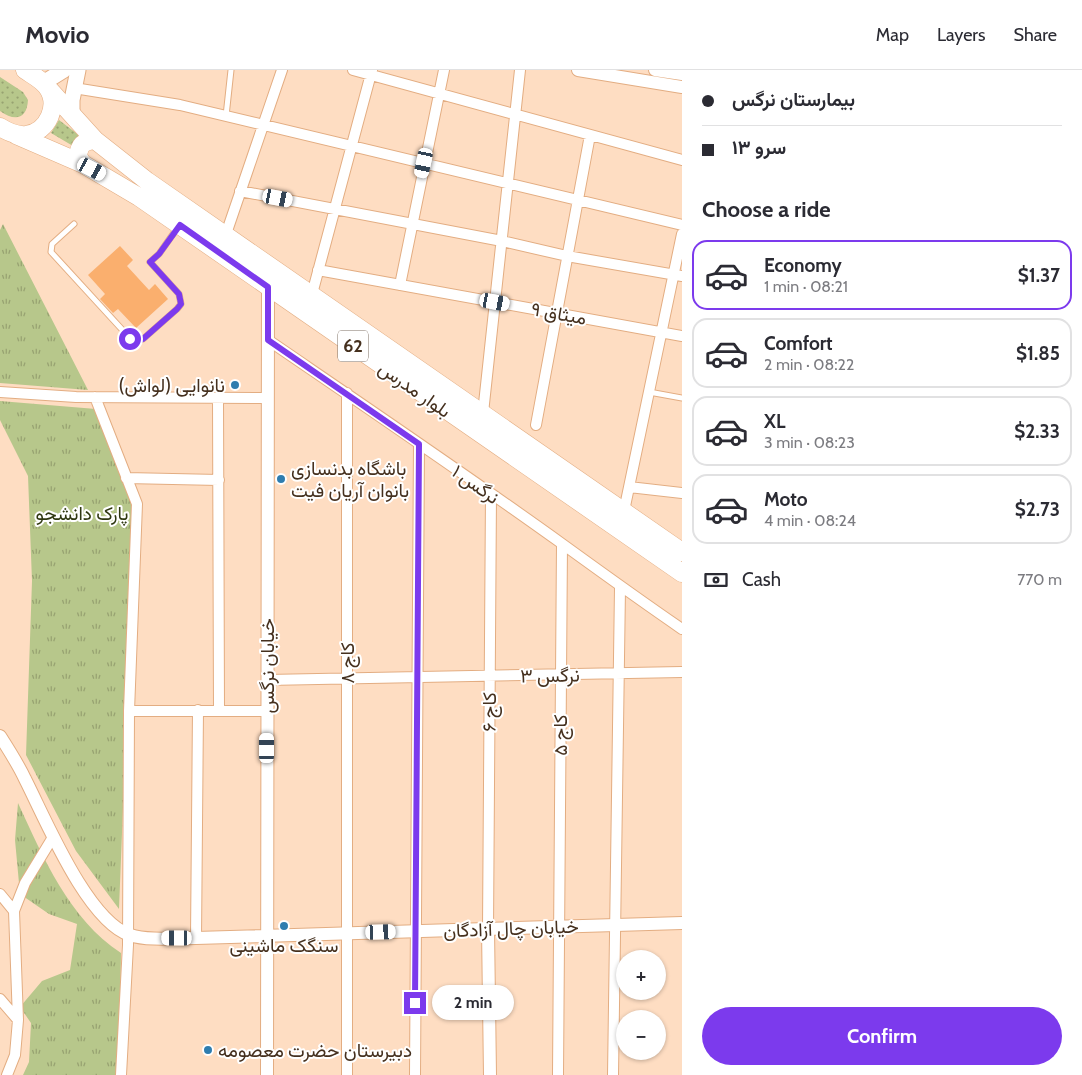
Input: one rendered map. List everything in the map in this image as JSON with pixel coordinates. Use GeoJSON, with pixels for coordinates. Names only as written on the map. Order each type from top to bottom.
{"type":"FeatureCollection","features":[{"type":"Feature","properties":{"kind":"highway","name":"62"},"geometry":{"type":"LineString","coordinates":[[8,131],[26,135],[36,132],[48,121],[53,107],[52,96],[45,85],[25,70]]}},
{"type":"Feature","properties":{"kind":"highway","name":"بلوار مدرس"},"geometry":{"type":"LineString","coordinates":[[45,85],[95,140],[147,181],[682,552]]}},
{"type":"Feature","properties":{"kind":"highway","name":"بلوار مدرس"},"geometry":{"type":"LineString","coordinates":[[8,131],[83,164],[139,197],[682,574]]}},
{"type":"Feature","properties":{"kind":"highway"},"geometry":{"type":"LineString","coordinates":[[83,164],[78,157],[79,147],[86,141],[95,140]]}},
{"type":"Feature","properties":{"kind":"main road"},"geometry":{"type":"LineString","coordinates":[[45,85],[64,70]]}},
{"type":"Feature","properties":{"kind":"main road"},"geometry":{"type":"LineString","coordinates":[[72,115],[72,100],[78,70]]}},
{"type":"Feature","properties":{"kind":"street"},"geometry":{"type":"LineString","coordinates":[[226,234],[282,70]]}},
{"type":"Feature","properties":{"kind":"street"},"geometry":{"type":"LineString","coordinates":[[353,70],[371,72],[439,94],[682,160]]}},
{"type":"Feature","properties":{"kind":"street"},"geometry":{"type":"LineString","coordinates":[[400,285],[444,70]]}},
{"type":"Feature","properties":{"kind":"street"},"geometry":{"type":"LineString","coordinates":[[483,413],[520,70]]}},
{"type":"Feature","properties":{"kind":"street"},"geometry":{"type":"LineString","coordinates":[[578,70],[682,87]]}},
{"type":"Feature","properties":{"kind":"street"},"geometry":{"type":"LineString","coordinates":[[655,70],[682,74]]}},
{"type":"Feature","properties":{"kind":"street"},"geometry":{"type":"LineString","coordinates":[[312,294],[371,72]]}},
{"type":"Feature","properties":{"kind":"street"},"geometry":{"type":"LineString","coordinates":[[74,88],[180,105],[682,225]]}},
{"type":"Feature","properties":{"kind":"street"},"geometry":{"type":"LineString","coordinates":[[536,425],[590,135]]}},
{"type":"Feature","properties":{"kind":"street"},"geometry":{"type":"LineString","coordinates":[[240,191],[502,241],[567,256],[678,275]]}},
{"type":"Feature","properties":{"kind":"street"},"geometry":{"type":"LineString","coordinates":[[624,511],[662,332],[678,275],[682,234]]}},
{"type":"Feature","properties":{"kind":"street","name":"میثاق ۹"},"geometry":{"type":"LineString","coordinates":[[318,270],[682,336]]}},
{"type":"Feature","properties":{"kind":"street","name":"خیابان نرگس"},"geometry":{"type":"LineString","coordinates":[[266,1075],[268,287]]}},
{"type":"Feature","properties":{"kind":"street","name":"نرگس ۱"},"geometry":{"type":"LineString","coordinates":[[268,340],[562,544],[620,588],[682,629]]}},
{"type":"Feature","properties":{"kind":"street"},"geometry":{"type":"LineString","coordinates":[[0,392],[94,397],[268,398]]}},
{"type":"Feature","properties":{"kind":"street","name":"کاج ۸"},"geometry":{"type":"LineString","coordinates":[[346,1075],[347,393]]}},
{"type":"Feature","properties":{"kind":"street"},"geometry":{"type":"LineString","coordinates":[[94,397],[137,504],[129,712],[129,935],[121,1075]]}},
{"type":"Feature","properties":{"kind":"street"},"geometry":{"type":"LineString","coordinates":[[218,398],[219,710]]}},
{"type":"Feature","properties":{"kind":"street"},"geometry":{"type":"LineString","coordinates":[[415,1075],[419,444]]}},
{"type":"Feature","properties":{"kind":"street"},"geometry":{"type":"LineString","coordinates":[[126,478],[219,480]]}},
{"type":"Feature","properties":{"kind":"street"},"geometry":{"type":"LineString","coordinates":[[629,487],[682,493]]}},
{"type":"Feature","properties":{"kind":"street","name":"کاج ۶"},"geometry":{"type":"LineString","coordinates":[[488,929],[491,494]]}},
{"type":"Feature","properties":{"kind":"street","name":"کاج ۵"},"geometry":{"type":"LineString","coordinates":[[558,1075],[562,544]]}},
{"type":"Feature","properties":{"kind":"street"},"geometry":{"type":"LineString","coordinates":[[613,1075],[620,588]]}},
{"type":"Feature","properties":{"kind":"street","name":"نرگس ۳"},"geometry":{"type":"LineString","coordinates":[[267,680],[682,672]]}},
{"type":"Feature","properties":{"kind":"street"},"geometry":{"type":"LineString","coordinates":[[129,712],[148,710],[267,710]]}},
{"type":"Feature","properties":{"kind":"street"},"geometry":{"type":"LineString","coordinates":[[196,938],[198,710]]}},
{"type":"Feature","properties":{"kind":"street","name":"خیابان چال آزادگان"},"geometry":{"type":"LineString","coordinates":[[0,736],[24,777],[65,861],[93,902],[110,922],[129,935],[140,938],[196,938],[682,923]]}},
{"type":"Feature","properties":{"kind":"street"},"geometry":{"type":"LineString","coordinates":[[7,1075],[15,1055],[18,1020],[14,911],[25,882],[53,837]]}},
{"type":"Feature","properties":{"kind":"street"},"geometry":{"type":"LineString","coordinates":[[0,894],[14,911]]}},
{"type":"Feature","properties":{"kind":"street"},"geometry":{"type":"LineString","coordinates":[[488,929],[490,1075]]}},
{"type":"Feature","properties":{"kind":"street"},"geometry":{"type":"LineString","coordinates":[[0,999],[18,1020]]}},
{"type":"Feature","properties":{"kind":"lane"},"geometry":{"type":"LineString","coordinates":[[226,116],[231,70]]}},
{"type":"Feature","properties":{"kind":"lane"},"geometry":{"type":"LineString","coordinates":[[74,224],[52,244],[52,252],[128,336],[137,341],[143,339],[181,304],[179,294],[150,262],[159,254],[180,225]]}},
{"type":"Feature","properties":{"kind":"lane"},"geometry":{"type":"LineString","coordinates":[[649,392],[682,398]]}},
{"type":"Feature","properties":{"kind":"green space"},"geometry":{"type":"Polygon","coordinates":[[[0,77],[23,92],[28,100],[23,115],[11,117],[0,111],[0,77]]]}},
{"type":"Feature","properties":{"kind":"green space"},"geometry":{"type":"Polygon","coordinates":[[[59,120],[80,136],[73,146],[51,133],[59,120]]]}},
{"type":"Feature","properties":{"kind":"green space"},"geometry":{"type":"Polygon","coordinates":[[[3,224],[88,390],[0,383],[0,230],[3,224]]]}},
{"type":"Feature","properties":{"kind":"green space","name":"پارک دانشجو"},"geometry":{"type":"Polygon","coordinates":[[[0,401],[96,409],[135,503],[119,909],[76,851],[26,755],[32,581],[28,476],[0,420],[0,401]]]}},
{"type":"Feature","properties":{"kind":"green space"},"geometry":{"type":"Polygon","coordinates":[[[18,803],[59,886],[72,905],[86,923],[121,953],[119,1075],[23,1075],[29,1062],[31,1023],[20,1007],[42,981],[70,970],[77,924],[49,914],[20,894],[15,840],[18,803]]]}},
{"type":"Feature","properties":{"kind":"building"},"geometry":{"type":"Polygon","coordinates":[[[120,246],[133,260],[127,266],[149,290],[155,284],[168,299],[136,328],[118,309],[113,313],[100,299],[105,294],[88,275],[120,246]]]}},
{"type":"Feature","properties":{"kind":"place","name":"نانوایی (لواش)"},"geometry":{"type":"Point","coordinates":[235,385]}},
{"type":"Feature","properties":{"kind":"place","name":"باشگاه بدنسازی بانوان آریان فیت"},"geometry":{"type":"Point","coordinates":[281,479]}},
{"type":"Feature","properties":{"kind":"place","name":"سنگک ماشینی"},"geometry":{"type":"Point","coordinates":[284,926]}},
{"type":"Feature","properties":{"kind":"place","name":"دبیرستان حضرت معصومه"},"geometry":{"type":"Point","coordinates":[208,1050]}},
{"type":"Feature","properties":{"kind":"route"},"geometry":{"type":"LineString","coordinates":[[130,339],[137,341],[143,339],[180,307],[181,297],[150,262],[159,254],[180,225],[268,287],[268,340],[419,444],[415,1003]]}}]}
